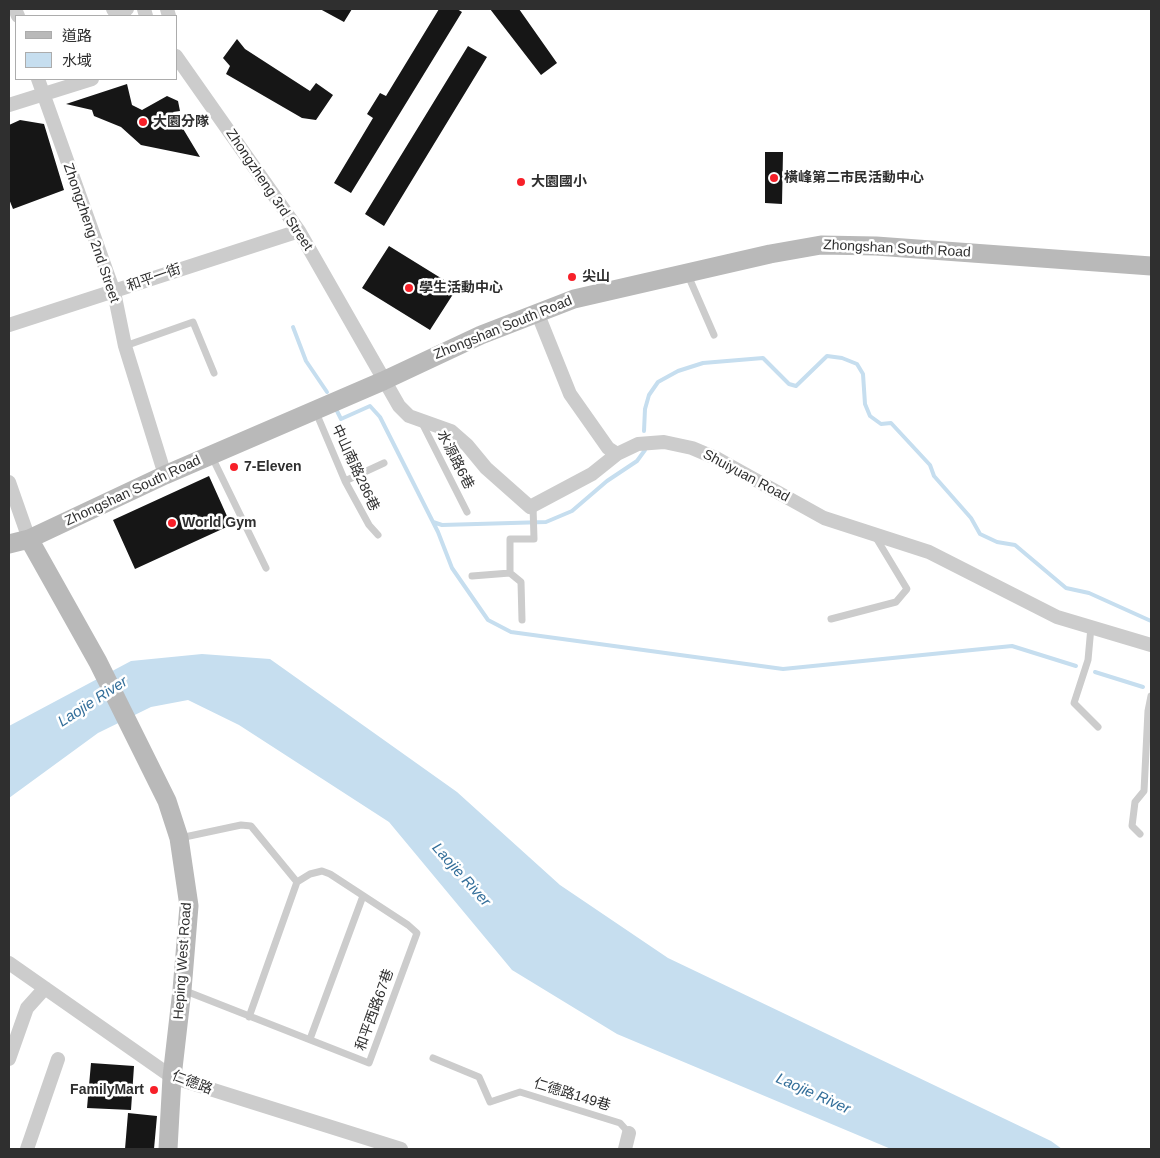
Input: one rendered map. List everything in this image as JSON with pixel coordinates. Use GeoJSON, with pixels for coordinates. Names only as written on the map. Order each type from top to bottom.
{"type":"FeatureCollection","features":[{"type":"Feature","properties":{"kind":"main road","name":"Zhongshan South Road"},"geometry":{"type":"LineString","coordinates":[[9,544],[28,540],[165,475],[314,409],[383,381],[481,335],[574,299],[687,272],[820,245],[843,244],[1151,266]]}},
{"type":"Feature","properties":{"kind":"main road","name":"Heping West Road"},"geometry":{"type":"LineString","coordinates":[[28,540],[98,662],[167,800],[179,838],[189,906],[172,1077],[168,1149]]}},
{"type":"Feature","properties":{"kind":"street"},"geometry":{"type":"LineString","coordinates":[[113,9],[115,12],[127,9]]}},
{"type":"Feature","properties":{"kind":"street","name":"Zhongzheng 3rd Street"},"geometry":{"type":"LineString","coordinates":[[178,59],[299,231],[383,381]]}},
{"type":"Feature","properties":{"kind":"street","name":"Zhongzheng 2nd Street"},"geometry":{"type":"LineString","coordinates":[[38,80],[114,292],[125,346],[165,475]]}},
{"type":"Feature","properties":{"kind":"street"},"geometry":{"type":"LineString","coordinates":[[9,105],[89,80]]}},
{"type":"Feature","properties":{"kind":"street","name":"和平一街"},"geometry":{"type":"LineString","coordinates":[[9,325],[299,231]]}},
{"type":"Feature","properties":{"kind":"street"},"geometry":{"type":"LineString","coordinates":[[537,312],[570,394],[608,448],[617,454]]}},
{"type":"Feature","properties":{"kind":"street"},"geometry":{"type":"LineString","coordinates":[[383,381],[399,406],[409,416],[451,431],[467,444],[500,481],[533,510]]}},
{"type":"Feature","properties":{"kind":"street","name":"Shuiyuan Road"},"geometry":{"type":"LineString","coordinates":[[533,510],[592,474],[617,454],[638,444],[652,441],[692,448],[718,459],[824,518],[929,552],[1057,617],[1151,645]]}},
{"type":"Feature","properties":{"kind":"street"},"geometry":{"type":"LineString","coordinates":[[9,482],[28,540]]}},
{"type":"Feature","properties":{"kind":"street","name":"仁德路"},"geometry":{"type":"LineString","coordinates":[[9,963],[172,1077],[401,1149]]}},
{"type":"Feature","properties":{"kind":"street"},"geometry":{"type":"LineString","coordinates":[[9,1060],[27,1008],[45,988]]}},
{"type":"Feature","properties":{"kind":"street"},"geometry":{"type":"LineString","coordinates":[[27,1149],[58,1058]]}},
{"type":"Feature","properties":{"kind":"street"},"geometry":{"type":"LineString","coordinates":[[625,1149],[629,1133]]}},
{"type":"Feature","properties":{"kind":"lane"},"geometry":{"type":"LineString","coordinates":[[687,272],[714,335]]}},
{"type":"Feature","properties":{"kind":"lane"},"geometry":{"type":"LineString","coordinates":[[125,346],[193,322],[214,373]]}},
{"type":"Feature","properties":{"kind":"lane","name":"中山南路286巷"},"geometry":{"type":"LineString","coordinates":[[314,409],[345,481],[369,525],[378,535]]}},
{"type":"Feature","properties":{"kind":"lane","name":"水源路6巷"},"geometry":{"type":"LineString","coordinates":[[420,419],[467,512]]}},
{"type":"Feature","properties":{"kind":"lane"},"geometry":{"type":"LineString","coordinates":[[211,455],[266,568]]}},
{"type":"Feature","properties":{"kind":"lane"},"geometry":{"type":"LineString","coordinates":[[345,481],[384,463]]}},
{"type":"Feature","properties":{"kind":"lane"},"geometry":{"type":"LineString","coordinates":[[522,620],[521,582],[510,572],[510,539],[534,539],[533,510]]}},
{"type":"Feature","properties":{"kind":"lane"},"geometry":{"type":"LineString","coordinates":[[830,619],[896,602],[907,589],[874,534]]}},
{"type":"Feature","properties":{"kind":"lane"},"geometry":{"type":"LineString","coordinates":[[472,576],[510,572]]}},
{"type":"Feature","properties":{"kind":"lane"},"geometry":{"type":"LineString","coordinates":[[1090,627],[1088,660],[1074,703],[1098,727]]}},
{"type":"Feature","properties":{"kind":"lane"},"geometry":{"type":"LineString","coordinates":[[1140,834],[1132,826],[1135,802],[1144,791],[1148,711],[1151,696]]}},
{"type":"Feature","properties":{"kind":"lane"},"geometry":{"type":"LineString","coordinates":[[179,838],[241,825],[251,826],[297,882]]}},
{"type":"Feature","properties":{"kind":"lane"},"geometry":{"type":"LineString","coordinates":[[249,1017],[297,882],[310,874],[322,871],[330,874],[363,896],[310,1039]]}},
{"type":"Feature","properties":{"kind":"lane","name":"和平西路67巷"},"geometry":{"type":"LineString","coordinates":[[182,990],[369,1063],[417,933],[408,925],[363,896]]}},
{"type":"Feature","properties":{"kind":"lane","name":"仁德路149巷"},"geometry":{"type":"LineString","coordinates":[[434,1058],[479,1077],[490,1102],[520,1092],[620,1123],[629,1133]]}},
{"type":"Feature","properties":{"kind":"water","name":"Laojie River"},"geometry":{"type":"Polygon","coordinates":[[[202,654],[270,659],[457,792],[560,885],[668,958],[1051,1141],[1062,1149],[891,1149],[617,1034],[512,970],[389,822],[239,725],[188,700],[151,707],[98,733],[9,798],[9,726],[131,661],[202,654]]]}},
{"type":"Feature","properties":{"kind":"building"},"geometry":{"type":"Polygon","coordinates":[[[320,9],[352,9],[344,22],[320,9]]]}},
{"type":"Feature","properties":{"kind":"building"},"geometry":{"type":"Polygon","coordinates":[[[439,9],[457,9],[462,12],[351,193],[334,183],[373,118],[367,114],[380,93],[386,96],[439,9]]]}},
{"type":"Feature","properties":{"kind":"building"},"geometry":{"type":"Polygon","coordinates":[[[490,9],[519,9],[557,63],[541,75],[490,9]]]}},
{"type":"Feature","properties":{"kind":"building"},"geometry":{"type":"Polygon","coordinates":[[[237,39],[245,49],[310,91],[316,83],[333,95],[316,120],[302,118],[226,74],[230,66],[223,58],[237,39]]]}},
{"type":"Feature","properties":{"kind":"building"},"geometry":{"type":"Polygon","coordinates":[[[468,46],[487,57],[384,226],[365,214],[468,46]]]}},
{"type":"Feature","properties":{"kind":"building","name":"大園分隊"},"geometry":{"type":"Polygon","coordinates":[[[127,84],[132,105],[142,110],[167,96],[178,101],[180,111],[173,112],[200,157],[141,145],[121,127],[94,116],[92,110],[66,104],[127,84]]]}},
{"type":"Feature","properties":{"kind":"building"},"geometry":{"type":"Polygon","coordinates":[[[20,120],[44,124],[64,190],[13,209],[9,199],[9,125],[20,120]]]}},
{"type":"Feature","properties":{"kind":"building","name":"橫峰第二市民活動中心"},"geometry":{"type":"Polygon","coordinates":[[[765,152],[783,152],[782,204],[765,203],[765,152]]]}},
{"type":"Feature","properties":{"kind":"building","name":"學生活動中心"},"geometry":{"type":"Polygon","coordinates":[[[389,246],[457,288],[430,330],[362,288],[389,246]]]}},
{"type":"Feature","properties":{"kind":"building","name":"World Gym"},"geometry":{"type":"Polygon","coordinates":[[[209,476],[231,525],[135,569],[113,520],[209,476]]]}},
{"type":"Feature","properties":{"kind":"building"},"geometry":{"type":"Polygon","coordinates":[[[91,1063],[134,1066],[131,1110],[87,1108],[91,1063]]]}},
{"type":"Feature","properties":{"kind":"building"},"geometry":{"type":"Polygon","coordinates":[[[128,1113],[157,1116],[154,1149],[125,1149],[128,1113]]]}},
{"type":"Feature","properties":{"kind":"waterway"},"geometry":{"type":"LineString","coordinates":[[293,327],[306,361],[327,392]]}},
{"type":"Feature","properties":{"kind":"waterway"},"geometry":{"type":"LineString","coordinates":[[644,431],[645,409],[649,395],[658,382],[678,371],[703,363],[763,358],[789,384],[796,386],[827,356],[842,358],[857,364],[863,374],[865,404],[870,416],[881,424],[891,423],[930,465],[934,476],[971,518],[980,534],[997,542],[1015,545],[1066,588],[1089,593],[1151,621]]}},
{"type":"Feature","properties":{"kind":"waterway"},"geometry":{"type":"LineString","coordinates":[[337,411],[341,419],[370,406],[380,417],[438,532],[452,568],[488,620],[511,632],[783,669],[1012,646],[1076,666]]}},
{"type":"Feature","properties":{"kind":"waterway"},"geometry":{"type":"LineString","coordinates":[[433,522],[442,525],[546,522],[572,511],[607,481],[637,461],[645,450]]}},
{"type":"Feature","properties":{"kind":"waterway"},"geometry":{"type":"LineString","coordinates":[[1095,672],[1143,687]]}},
{"type":"Feature","properties":{"kind":"place","name":"大園分隊"},"geometry":{"type":"Point","coordinates":[143,122]}},
{"type":"Feature","properties":{"kind":"place","name":"橫峰第二市民活動中心"},"geometry":{"type":"Point","coordinates":[774,178]}},
{"type":"Feature","properties":{"kind":"place","name":"大園國小"},"geometry":{"type":"Point","coordinates":[521,182]}},
{"type":"Feature","properties":{"kind":"place","name":"尖山"},"geometry":{"type":"Point","coordinates":[572,277]}},
{"type":"Feature","properties":{"kind":"place","name":"學生活動中心"},"geometry":{"type":"Point","coordinates":[409,288]}},
{"type":"Feature","properties":{"kind":"place","name":"7-Eleven"},"geometry":{"type":"Point","coordinates":[234,467]}},
{"type":"Feature","properties":{"kind":"place","name":"World Gym"},"geometry":{"type":"Point","coordinates":[172,523]}},
{"type":"Feature","properties":{"kind":"place","name":"FamilyMart"},"geometry":{"type":"Point","coordinates":[154,1090]}}]}
